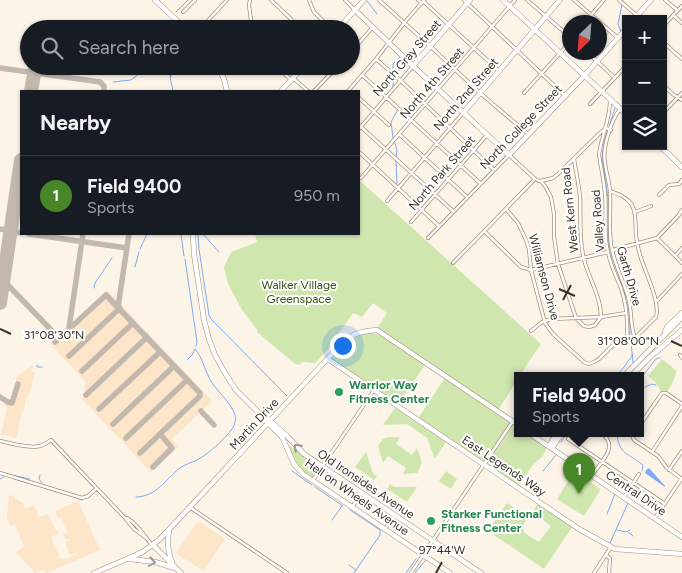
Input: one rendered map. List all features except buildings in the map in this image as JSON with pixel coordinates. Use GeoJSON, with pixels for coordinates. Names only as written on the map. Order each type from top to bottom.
{"type":"FeatureCollection","features":[{"type":"Feature","properties":{"kind":"street"},"geometry":{"type":"LineString","coordinates":[[155,0],[176,20]]}},
{"type":"Feature","properties":{"kind":"street"},"geometry":{"type":"LineString","coordinates":[[183,12],[195,0]]}},
{"type":"Feature","properties":{"kind":"street"},"geometry":{"type":"LineString","coordinates":[[209,20],[227,0]]}},
{"type":"Feature","properties":{"kind":"street"},"geometry":{"type":"LineString","coordinates":[[250,0],[251,20]]}},
{"type":"Feature","properties":{"kind":"street"},"geometry":{"type":"LineString","coordinates":[[271,0],[292,20]]}},
{"type":"Feature","properties":{"kind":"street"},"geometry":{"type":"LineString","coordinates":[[309,0],[314,12],[322,20]]}},
{"type":"Feature","properties":{"kind":"street"},"geometry":{"type":"LineString","coordinates":[[345,0],[463,113],[535,179],[544,183],[554,206],[554,237],[558,264],[576,318],[584,326],[589,327],[596,324],[601,317]]}},
{"type":"Feature","properties":{"kind":"street"},"geometry":{"type":"LineString","coordinates":[[346,20],[364,0]]}},
{"type":"Feature","properties":{"kind":"street"},"geometry":{"type":"LineString","coordinates":[[379,0],[480,93],[528,134]]}},
{"type":"Feature","properties":{"kind":"street"},"geometry":{"type":"LineString","coordinates":[[418,0],[449,24],[499,72]]}},
{"type":"Feature","properties":{"kind":"street"},"geometry":{"type":"LineString","coordinates":[[502,0],[620,109]]}},
{"type":"Feature","properties":{"kind":"street","name":"North 4th Street"},"geometry":{"type":"LineString","coordinates":[[361,178],[515,0]]}},
{"type":"Feature","properties":{"kind":"street"},"geometry":{"type":"LineString","coordinates":[[527,0],[562,30]]}},
{"type":"Feature","properties":{"kind":"street","name":"North 2nd Street"},"geometry":{"type":"LineString","coordinates":[[387,201],[560,0]]}},
{"type":"Feature","properties":{"kind":"street"},"geometry":{"type":"LineString","coordinates":[[574,0],[592,15],[604,0]]}},
{"type":"Feature","properties":{"kind":"street"},"geometry":{"type":"LineString","coordinates":[[619,0],[635,15]]}},
{"type":"Feature","properties":{"kind":"street"},"geometry":{"type":"LineString","coordinates":[[640,15],[651,0]]}},
{"type":"Feature","properties":{"kind":"street"},"geometry":{"type":"LineString","coordinates":[[665,0],[678,11]]}},
{"type":"Feature","properties":{"kind":"street"},"geometry":{"type":"LineString","coordinates":[[467,1],[565,96]]}},
{"type":"Feature","properties":{"kind":"street","name":"North Gray Street"},"geometry":{"type":"LineString","coordinates":[[360,126],[401,81],[467,1]]}},
{"type":"Feature","properties":{"kind":"street"},"geometry":{"type":"LineString","coordinates":[[351,90],[404,22],[423,2]]}},
{"type":"Feature","properties":{"kind":"street"},"geometry":{"type":"LineString","coordinates":[[667,22],[682,6]]}},
{"type":"Feature","properties":{"kind":"street"},"geometry":{"type":"LineString","coordinates":[[674,15],[682,23]]}},
{"type":"Feature","properties":{"kind":"street"},"geometry":{"type":"LineString","coordinates":[[360,42],[373,27]]}},
{"type":"Feature","properties":{"kind":"street"},"geometry":{"type":"LineString","coordinates":[[607,28],[618,37]]}},
{"type":"Feature","properties":{"kind":"street","name":"North College Street"},"geometry":{"type":"LineString","coordinates":[[428,238],[584,76],[622,32]]}},
{"type":"Feature","properties":{"kind":"street"},"geometry":{"type":"LineString","coordinates":[[667,46],[682,59]]}},
{"type":"Feature","properties":{"kind":"street"},"geometry":{"type":"LineString","coordinates":[[524,93],[562,52]]}},
{"type":"Feature","properties":{"kind":"street"},"geometry":{"type":"LineString","coordinates":[[376,59],[494,170]]}},
{"type":"Feature","properties":{"kind":"street"},"geometry":{"type":"LineString","coordinates":[[597,62],[615,78]]}},
{"type":"Feature","properties":{"kind":"street"},"geometry":{"type":"LineString","coordinates":[[590,104],[622,70]]}},
{"type":"Feature","properties":{"kind":"street"},"geometry":{"type":"LineString","coordinates":[[222,75],[227,90]]}},
{"type":"Feature","properties":{"kind":"street"},"geometry":{"type":"LineString","coordinates":[[287,75],[307,90]]}},
{"type":"Feature","properties":{"kind":"street"},"geometry":{"type":"LineString","coordinates":[[282,90],[296,75]]}},
{"type":"Feature","properties":{"kind":"street"},"geometry":{"type":"LineString","coordinates":[[315,90],[329,75]]}},
{"type":"Feature","properties":{"kind":"street"},"geometry":{"type":"LineString","coordinates":[[362,75],[480,184]]}},
{"type":"Feature","properties":{"kind":"street"},"geometry":{"type":"LineString","coordinates":[[667,89],[674,96],[682,100]]}},
{"type":"Feature","properties":{"kind":"street"},"geometry":{"type":"LineString","coordinates":[[667,109],[682,93]]}},
{"type":"Feature","properties":{"kind":"street"},"geometry":{"type":"LineString","coordinates":[[360,99],[389,125]]}},
{"type":"Feature","properties":{"kind":"street"},"geometry":{"type":"LineString","coordinates":[[540,181],[554,178],[606,128],[610,115],[610,100]]}},
{"type":"Feature","properties":{"kind":"street","name":"Garth Drive"},"geometry":{"type":"LineString","coordinates":[[620,109],[606,143],[604,155],[610,191],[612,250],[630,303],[632,332],[635,338]]}},
{"type":"Feature","properties":{"kind":"street"},"geometry":{"type":"LineString","coordinates":[[360,128],[453,212]]}},
{"type":"Feature","properties":{"kind":"street"},"geometry":{"type":"LineString","coordinates":[[606,128],[611,130]]}},
{"type":"Feature","properties":{"kind":"street","name":"Valley Road"},"geometry":{"type":"LineString","coordinates":[[606,128],[599,155],[606,194],[605,232],[611,265],[625,304],[628,327],[626,342]]}},
{"type":"Feature","properties":{"kind":"street"},"geometry":{"type":"LineString","coordinates":[[399,134],[467,197]]}},
{"type":"Feature","properties":{"kind":"street","name":"North Park Street"},"geometry":{"type":"LineString","coordinates":[[411,222],[487,135]]}},
{"type":"Feature","properties":{"kind":"street"},"geometry":{"type":"LineString","coordinates":[[664,150],[682,167]]}},
{"type":"Feature","properties":{"kind":"street"},"geometry":{"type":"LineString","coordinates":[[360,153],[439,226]]}},
{"type":"Feature","properties":{"kind":"street","name":"West Kern Road"},"geometry":{"type":"LineString","coordinates":[[574,159],[580,197],[580,231],[583,257],[601,307],[601,317]]}},
{"type":"Feature","properties":{"kind":"street"},"geometry":{"type":"LineString","coordinates":[[453,263],[535,179]]}},
{"type":"Feature","properties":{"kind":"street"},"geometry":{"type":"LineString","coordinates":[[659,195],[669,185],[677,184],[682,180]]}},
{"type":"Feature","properties":{"kind":"street"},"geometry":{"type":"LineString","coordinates":[[610,191],[621,195],[629,201],[635,212],[637,244],[656,302],[657,315],[635,338],[626,342]]}},
{"type":"Feature","properties":{"kind":"street"},"geometry":{"type":"LineString","coordinates":[[635,212],[651,206]]}},
{"type":"Feature","properties":{"kind":"street","name":"Williamson Drive"},"geometry":{"type":"LineString","coordinates":[[506,208],[524,233],[544,321],[553,334],[587,363],[592,363],[599,359],[615,343],[626,342]]}},
{"type":"Feature","properties":{"kind":"street"},"geometry":{"type":"LineString","coordinates":[[484,231],[519,265],[531,270],[608,252],[657,238],[682,210]]}},
{"type":"Feature","properties":{"kind":"street"},"geometry":{"type":"LineString","coordinates":[[193,235],[204,320],[213,349],[225,374],[236,390],[269,422]]}},
{"type":"Feature","properties":{"kind":"street"},"geometry":{"type":"LineString","coordinates":[[657,238],[682,263]]}},
{"type":"Feature","properties":{"kind":"street"},"geometry":{"type":"LineString","coordinates":[[675,256],[682,248]]}},
{"type":"Feature","properties":{"kind":"street"},"geometry":{"type":"LineString","coordinates":[[656,302],[682,274]]}},
{"type":"Feature","properties":{"kind":"street"},"geometry":{"type":"LineString","coordinates":[[531,331],[537,325],[551,319],[601,317],[626,313]]}},
{"type":"Feature","properties":{"kind":"street"},"geometry":{"type":"LineString","coordinates":[[628,372],[682,317]]}},
{"type":"Feature","properties":{"kind":"street","name":"Martin Drive"},"geometry":{"type":"LineString","coordinates":[[94,573],[144,551],[169,530],[343,342],[360,332],[377,330],[513,422]]}},
{"type":"Feature","properties":{"kind":"street"},"geometry":{"type":"LineString","coordinates":[[635,372],[682,330]]}},
{"type":"Feature","properties":{"kind":"street","name":"East Legends Way"},"geometry":{"type":"LineString","coordinates":[[328,359],[580,528],[611,546],[617,549],[682,554]]}},
{"type":"Feature","properties":{"kind":"street"},"geometry":{"type":"LineString","coordinates":[[313,481],[374,390]]}},
{"type":"Feature","properties":{"kind":"street"},"geometry":{"type":"LineString","coordinates":[[644,418],[662,393],[666,393],[682,405],[652,452]]}},
{"type":"Feature","properties":{"kind":"street","name":"Old Ironsides Avenue"},"geometry":{"type":"LineString","coordinates":[[269,422],[301,451],[481,573]]}},
{"type":"Feature","properties":{"kind":"street","name":"Hell on Wheels Avenue"},"geometry":{"type":"LineString","coordinates":[[269,422],[282,437],[297,468],[313,481],[450,573]]}},
{"type":"Feature","properties":{"kind":"street"},"geometry":{"type":"LineString","coordinates":[[411,573],[513,422]]}},
{"type":"Feature","properties":{"kind":"street","name":"Central Drive"},"geometry":{"type":"LineString","coordinates":[[535,437],[682,537]]}},
{"type":"Feature","properties":{"kind":"street"},"geometry":{"type":"LineString","coordinates":[[550,447],[555,437]]}},
{"type":"Feature","properties":{"kind":"street"},"geometry":{"type":"LineString","coordinates":[[550,447],[559,437]]}},
{"type":"Feature","properties":{"kind":"street"},"geometry":{"type":"LineString","coordinates":[[570,437],[568,439],[665,504]]}},
{"type":"Feature","properties":{"kind":"street"},"geometry":{"type":"LineString","coordinates":[[592,475],[608,451],[610,445],[607,437]]}},
{"type":"Feature","properties":{"kind":"street"},"geometry":{"type":"LineString","coordinates":[[633,437],[634,440],[658,456],[669,470],[682,478],[656,518]]}},
{"type":"Feature","properties":{"kind":"street"},"geometry":{"type":"LineString","coordinates":[[0,441],[37,447],[51,440],[134,529],[146,538],[181,573]]}},
{"type":"Feature","properties":{"kind":"street"},"geometry":{"type":"LineString","coordinates":[[669,470],[682,450]]}},
{"type":"Feature","properties":{"kind":"street"},"geometry":{"type":"LineString","coordinates":[[0,473],[82,498],[88,496],[97,488]]}},
{"type":"Feature","properties":{"kind":"street"},"geometry":{"type":"LineString","coordinates":[[624,497],[639,474]]}},
{"type":"Feature","properties":{"kind":"street"},"geometry":{"type":"LineString","coordinates":[[352,507],[362,493]]}},
{"type":"Feature","properties":{"kind":"street"},"geometry":{"type":"LineString","coordinates":[[190,508],[287,573]]}},
{"type":"Feature","properties":{"kind":"street"},"geometry":{"type":"LineString","coordinates":[[385,529],[395,515]]}},
{"type":"Feature","properties":{"kind":"street"},"geometry":{"type":"LineString","coordinates":[[125,518],[133,522],[144,533],[146,538]]}},
{"type":"Feature","properties":{"kind":"street"},"geometry":{"type":"LineString","coordinates":[[169,530],[168,552],[175,568]]}},
{"type":"Feature","properties":{"kind":"street"},"geometry":{"type":"LineString","coordinates":[[594,573],[611,546]]}},
{"type":"Feature","properties":{"kind":"street"},"geometry":{"type":"LineString","coordinates":[[606,554],[610,559],[609,573]]}},
{"type":"Feature","properties":{"kind":"street"},"geometry":{"type":"LineString","coordinates":[[128,559],[155,562],[175,568]]}},
{"type":"Feature","properties":{"kind":"shaded area"},"geometry":{"type":"Polygon","coordinates":[[[107,290],[212,401],[172,439],[178,447],[151,472],[82,399],[86,382],[50,344],[107,290]]]}},
{"type":"Feature","properties":{"kind":"shaded area"},"geometry":{"type":"Polygon","coordinates":[[[34,366],[31,371],[35,372],[16,438],[1,434],[7,407],[0,400],[0,395],[9,400],[12,399],[17,376],[34,366]]]}},
{"type":"Feature","properties":{"kind":"shaded area"},"geometry":{"type":"Polygon","coordinates":[[[9,495],[14,496],[23,503],[25,509],[34,505],[39,517],[48,514],[58,534],[51,537],[61,559],[77,554],[76,552],[70,555],[65,542],[70,540],[66,540],[63,534],[67,530],[61,517],[58,518],[55,511],[78,501],[100,550],[46,573],[44,569],[35,573],[16,552],[24,546],[15,524],[10,526],[7,517],[9,495]]]}},
{"type":"Feature","properties":{"kind":"shaded area"},"geometry":{"type":"Polygon","coordinates":[[[198,521],[225,539],[203,571],[176,553],[198,521]]]}},
{"type":"Feature","properties":{"kind":"green space","name":"Walker Village Greenspace"},"geometry":{"type":"Polygon","coordinates":[[[360,181],[541,344],[522,372],[514,372],[514,385],[498,410],[377,328],[387,313],[373,303],[362,317],[353,313],[337,336],[337,340],[315,363],[302,362],[300,365],[295,364],[257,332],[228,284],[224,267],[231,252],[257,242],[255,235],[360,235],[360,181]]]}},
{"type":"Feature","properties":{"kind":"green space"},"geometry":{"type":"Polygon","coordinates":[[[371,332],[384,337],[425,365],[398,404],[331,358],[350,338],[371,332]]]}},
{"type":"Feature","properties":{"kind":"green space"},"geometry":{"type":"Polygon","coordinates":[[[662,359],[677,371],[667,392],[661,392],[657,384],[648,376],[662,359]]]}},
{"type":"Feature","properties":{"kind":"green space"},"geometry":{"type":"Polygon","coordinates":[[[445,378],[510,424],[483,462],[418,418],[445,378]]]}},
{"type":"Feature","properties":{"kind":"green space"},"geometry":{"type":"Polygon","coordinates":[[[395,408],[446,442],[435,459],[427,438],[407,424],[383,425],[395,408]]]}},
{"type":"Feature","properties":{"kind":"green space"},"geometry":{"type":"Polygon","coordinates":[[[513,425],[514,437],[532,437],[547,448],[543,456],[532,466],[519,485],[487,463],[513,425]]]}},
{"type":"Feature","properties":{"kind":"green space"},"geometry":{"type":"Polygon","coordinates":[[[400,437],[396,444],[412,455],[417,448],[422,463],[417,473],[403,474],[406,468],[388,456],[383,463],[378,446],[383,439],[400,437]]]}},
{"type":"Feature","properties":{"kind":"green space"},"geometry":{"type":"Polygon","coordinates":[[[289,445],[319,466],[320,468],[313,477],[304,472],[294,460],[289,445]]]}},
{"type":"Feature","properties":{"kind":"green space"},"geometry":{"type":"Polygon","coordinates":[[[366,452],[373,473],[377,476],[374,480],[355,467],[366,452]]]}},
{"type":"Feature","properties":{"kind":"green space"},"geometry":{"type":"Polygon","coordinates":[[[446,471],[457,479],[451,489],[439,481],[446,471]]]}},
{"type":"Feature","properties":{"kind":"green space"},"geometry":{"type":"Polygon","coordinates":[[[574,472],[601,489],[584,516],[557,499],[574,472]]]}},
{"type":"Feature","properties":{"kind":"green space"},"geometry":{"type":"Polygon","coordinates":[[[390,484],[394,487],[417,487],[407,502],[387,489],[390,484]]]}},
{"type":"Feature","properties":{"kind":"green space"},"geometry":{"type":"Polygon","coordinates":[[[507,503],[528,517],[523,530],[539,542],[551,526],[532,512],[538,504],[573,526],[544,569],[488,531],[507,503]]]}},
{"type":"Feature","properties":{"kind":"water"},"geometry":{"type":"Polygon","coordinates":[[[649,468],[665,486],[665,487],[645,473],[649,468]]]}},
{"type":"Feature","properties":{"kind":"waterway"},"geometry":{"type":"LineString","coordinates":[[176,12],[188,0]]}},
{"type":"Feature","properties":{"kind":"waterway"},"geometry":{"type":"LineString","coordinates":[[621,32],[618,24],[623,0]]}},
{"type":"Feature","properties":{"kind":"waterway"},"geometry":{"type":"LineString","coordinates":[[367,1],[377,14]]}},
{"type":"Feature","properties":{"kind":"waterway"},"geometry":{"type":"LineString","coordinates":[[393,72],[393,64],[400,57]]}},
{"type":"Feature","properties":{"kind":"waterway"},"geometry":{"type":"LineString","coordinates":[[113,82],[131,80],[138,75]]}},
{"type":"Feature","properties":{"kind":"waterway"},"geometry":{"type":"LineString","coordinates":[[171,75],[173,90]]}},
{"type":"Feature","properties":{"kind":"waterway"},"geometry":{"type":"LineString","coordinates":[[393,76],[393,87]]}},
{"type":"Feature","properties":{"kind":"waterway"},"geometry":{"type":"LineString","coordinates":[[609,127],[615,108]]}},
{"type":"Feature","properties":{"kind":"waterway"},"geometry":{"type":"LineString","coordinates":[[393,138],[391,122],[398,109]]}},
{"type":"Feature","properties":{"kind":"waterway"},"geometry":{"type":"LineString","coordinates":[[608,130],[602,158],[608,198],[610,249]]}},
{"type":"Feature","properties":{"kind":"waterway"},"geometry":{"type":"LineString","coordinates":[[395,143],[396,156]]}},
{"type":"Feature","properties":{"kind":"waterway"},"geometry":{"type":"LineString","coordinates":[[396,161],[397,184]]}},
{"type":"Feature","properties":{"kind":"waterway"},"geometry":{"type":"LineString","coordinates":[[140,249],[147,235]]}},
{"type":"Feature","properties":{"kind":"waterway"},"geometry":{"type":"LineString","coordinates":[[181,235],[184,256]]}},
{"type":"Feature","properties":{"kind":"waterway"},"geometry":{"type":"LineString","coordinates":[[198,235],[211,319],[287,396]]}},
{"type":"Feature","properties":{"kind":"waterway"},"geometry":{"type":"LineString","coordinates":[[204,235],[219,252]]}},
{"type":"Feature","properties":{"kind":"waterway"},"geometry":{"type":"LineString","coordinates":[[135,267],[139,252]]}},
{"type":"Feature","properties":{"kind":"waterway"},"geometry":{"type":"LineString","coordinates":[[611,253],[627,298],[630,339]]}},
{"type":"Feature","properties":{"kind":"waterway"},"geometry":{"type":"LineString","coordinates":[[94,288],[95,283],[112,258]]}},
{"type":"Feature","properties":{"kind":"waterway"},"geometry":{"type":"LineString","coordinates":[[185,259],[196,346]]}},
{"type":"Feature","properties":{"kind":"waterway"},"geometry":{"type":"LineString","coordinates":[[631,342],[633,363]]}},
{"type":"Feature","properties":{"kind":"waterway"},"geometry":{"type":"LineString","coordinates":[[136,497],[155,491],[180,468],[206,454],[225,437],[235,424],[233,411],[212,383],[195,349],[187,360]]}},
{"type":"Feature","properties":{"kind":"waterway"},"geometry":{"type":"LineString","coordinates":[[620,372],[633,354]]}},
{"type":"Feature","properties":{"kind":"waterway"},"geometry":{"type":"LineString","coordinates":[[644,374],[655,360],[660,358]]}},
{"type":"Feature","properties":{"kind":"waterway"},"geometry":{"type":"LineString","coordinates":[[37,365],[37,367],[42,367]]}},
{"type":"Feature","properties":{"kind":"waterway"},"geometry":{"type":"LineString","coordinates":[[645,387],[652,384],[656,385]]}},
{"type":"Feature","properties":{"kind":"waterway"},"geometry":{"type":"LineString","coordinates":[[561,442],[564,437]]}},
{"type":"Feature","properties":{"kind":"waterway"},"geometry":{"type":"LineString","coordinates":[[618,437],[622,449],[643,465],[642,471]]}},
{"type":"Feature","properties":{"kind":"waterway"},"geometry":{"type":"LineString","coordinates":[[543,471],[556,455]]}},
{"type":"Feature","properties":{"kind":"waterway"},"geometry":{"type":"LineString","coordinates":[[292,471],[312,485]]}},
{"type":"Feature","properties":{"kind":"waterway"},"geometry":{"type":"LineString","coordinates":[[7,474],[30,479]]}},
{"type":"Feature","properties":{"kind":"waterway"},"geometry":{"type":"LineString","coordinates":[[40,475],[39,479],[42,483]]}},
{"type":"Feature","properties":{"kind":"waterway"},"geometry":{"type":"LineString","coordinates":[[0,479],[4,477]]}},
{"type":"Feature","properties":{"kind":"waterway"},"geometry":{"type":"LineString","coordinates":[[14,479],[38,486]]}},
{"type":"Feature","properties":{"kind":"waterway"},"geometry":{"type":"LineString","coordinates":[[315,487],[343,506]]}},
{"type":"Feature","properties":{"kind":"waterway"},"geometry":{"type":"LineString","coordinates":[[44,488],[72,496]]}},
{"type":"Feature","properties":{"kind":"waterway"},"geometry":{"type":"LineString","coordinates":[[607,514],[615,494]]}},
{"type":"Feature","properties":{"kind":"waterway"},"geometry":{"type":"LineString","coordinates":[[74,497],[82,500]]}},
{"type":"Feature","properties":{"kind":"waterway"},"geometry":{"type":"LineString","coordinates":[[610,543],[628,503]]}},
{"type":"Feature","properties":{"kind":"waterway"},"geometry":{"type":"LineString","coordinates":[[332,520],[342,506]]}},
{"type":"Feature","properties":{"kind":"waterway"},"geometry":{"type":"LineString","coordinates":[[350,510],[380,530],[380,535],[354,573]]}},
{"type":"Feature","properties":{"kind":"waterway"},"geometry":{"type":"LineString","coordinates":[[617,530],[626,532],[630,530]]}},
{"type":"Feature","properties":{"kind":"waterway"},"geometry":{"type":"LineString","coordinates":[[628,532],[633,536]]}},
{"type":"Feature","properties":{"kind":"waterway"},"geometry":{"type":"LineString","coordinates":[[406,573],[416,559]]}},
{"type":"Feature","properties":{"kind":"waterway"},"geometry":{"type":"LineString","coordinates":[[415,573],[426,560]]}},
{"type":"Feature","properties":{"kind":"waterway"},"geometry":{"type":"LineString","coordinates":[[349,565],[356,570]]}},
{"type":"Feature","properties":{"kind":"taxiway"},"geometry":{"type":"LineString","coordinates":[[0,68],[20,71]]}},
{"type":"Feature","properties":{"kind":"taxiway"},"geometry":{"type":"LineString","coordinates":[[50,75],[100,82],[104,86],[104,90]]}},
{"type":"Feature","properties":{"kind":"taxiway"},"geometry":{"type":"LineString","coordinates":[[0,229],[20,233]]}},
{"type":"Feature","properties":{"kind":"taxiway"},"geometry":{"type":"LineString","coordinates":[[36,235],[127,248]]}},
{"type":"Feature","properties":{"kind":"taxiway"},"geometry":{"type":"LineString","coordinates":[[69,328],[83,235]]}},
{"type":"Feature","properties":{"kind":"taxiway"},"geometry":{"type":"LineString","coordinates":[[118,307],[129,235]]}},
{"type":"Feature","properties":{"kind":"taxiway"},"geometry":{"type":"LineString","coordinates":[[3,280],[58,337]]}},
{"type":"Feature","properties":{"kind":"taxiway"},"geometry":{"type":"LineString","coordinates":[[55,342],[106,295],[200,393],[200,396],[140,453]]}},
{"type":"Feature","properties":{"kind":"taxiway"},"geometry":{"type":"LineString","coordinates":[[69,356],[120,308]]}},
{"type":"Feature","properties":{"kind":"taxiway"},"geometry":{"type":"LineString","coordinates":[[82,371],[133,323]]}},
{"type":"Feature","properties":{"kind":"taxiway"},"geometry":{"type":"LineString","coordinates":[[86,395],[146,336]]}},
{"type":"Feature","properties":{"kind":"taxiway"},"geometry":{"type":"LineString","coordinates":[[99,409],[159,353]]}},
{"type":"Feature","properties":{"kind":"taxiway"},"geometry":{"type":"LineString","coordinates":[[113,424],[173,365]]}},
{"type":"Feature","properties":{"kind":"taxiway"},"geometry":{"type":"LineString","coordinates":[[126,438],[186,381]]}},
{"type":"Feature","properties":{"kind":"taxiway"},"geometry":{"type":"LineString","coordinates":[[0,397],[12,403],[18,384]]}},
{"type":"Feature","properties":{"kind":"taxiway"},"geometry":{"type":"LineString","coordinates":[[201,411],[214,425]]}},
{"type":"Feature","properties":{"kind":"taxiway"},"geometry":{"type":"LineString","coordinates":[[153,467],[172,448],[161,433]]}},
{"type":"Feature","properties":{"kind":"runway"},"geometry":{"type":"LineString","coordinates":[[31,90],[34,75]]}},
{"type":"Feature","properties":{"kind":"runway"},"geometry":{"type":"LineString","coordinates":[[0,303],[20,167]]}},
{"type":"Feature","properties":{"kind":"place","name":"Warrior Way Fitness Center"},"geometry":{"type":"Point","coordinates":[339,392]}},
{"type":"Feature","properties":{"kind":"place","name":"Field 9400"},"geometry":{"type":"Point","coordinates":[579,494]}},
{"type":"Feature","properties":{"kind":"place","name":"Starker Functional Fitness Center"},"geometry":{"type":"Point","coordinates":[431,521]}}]}
